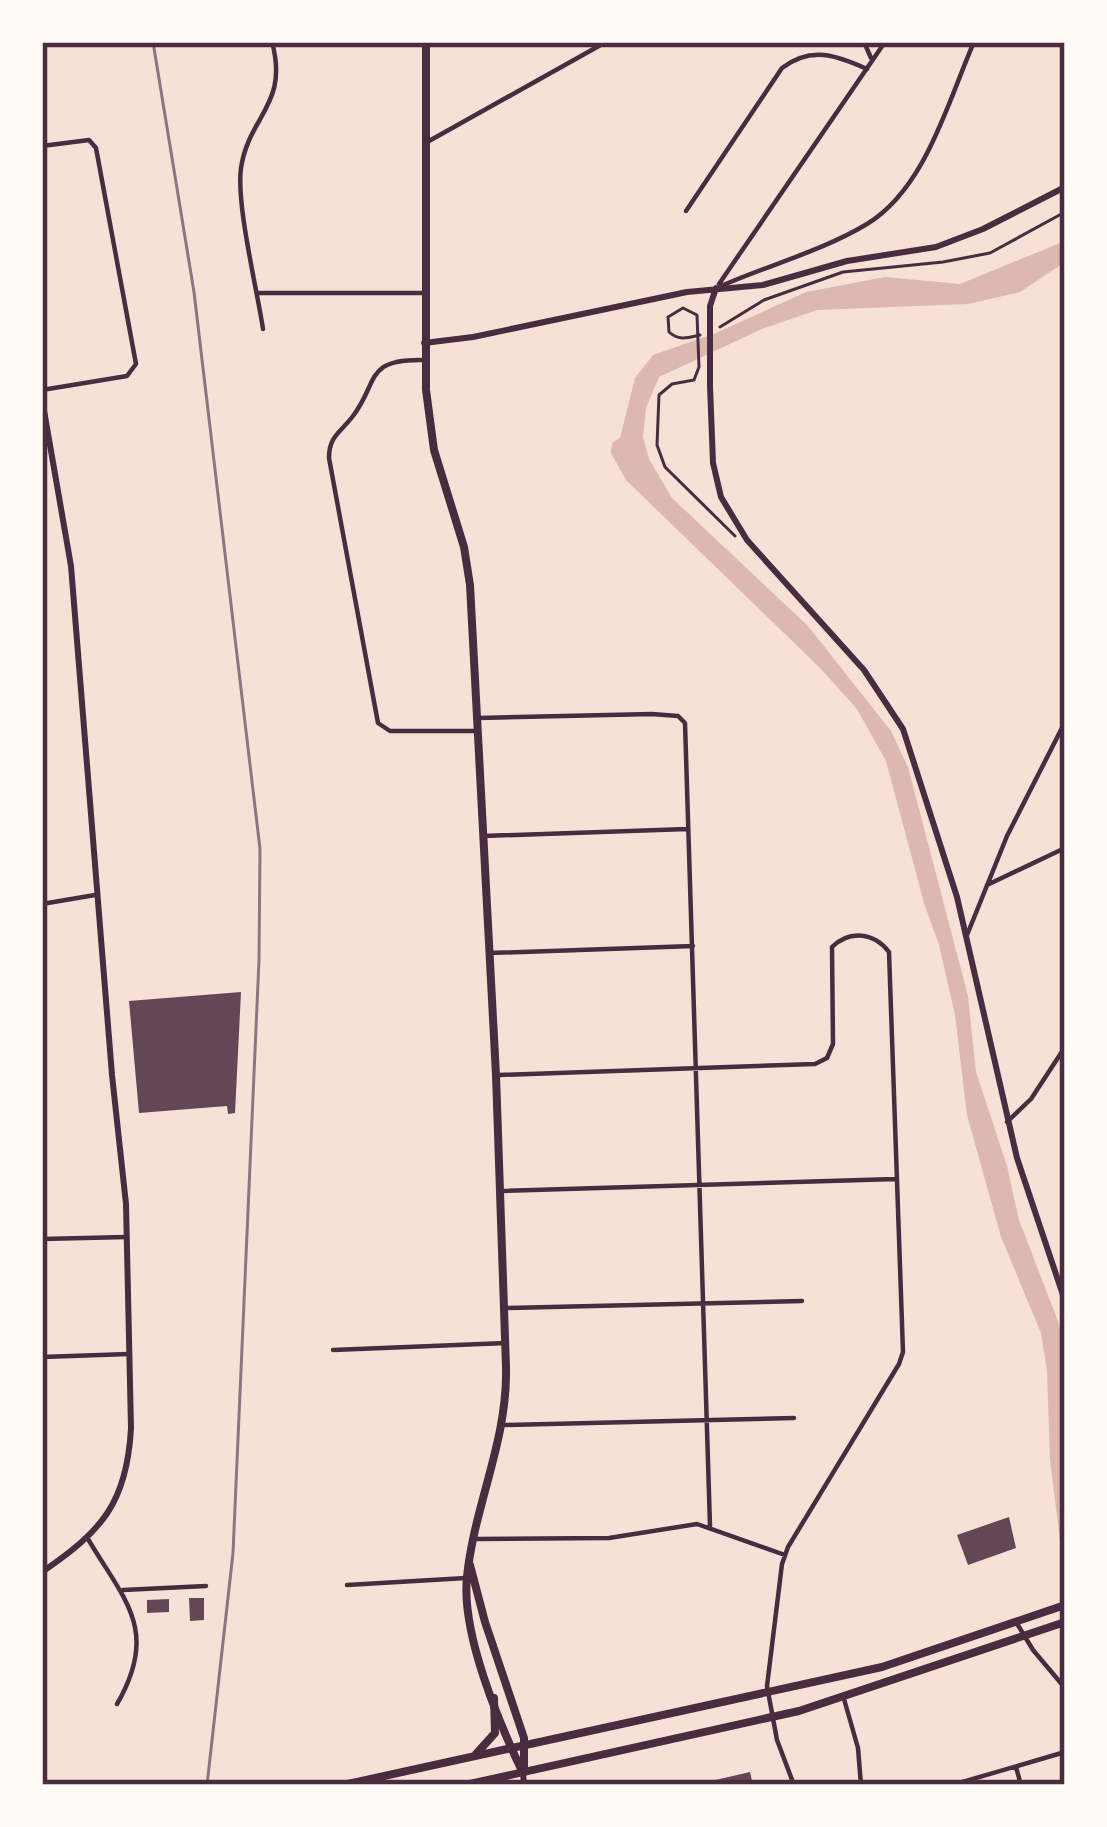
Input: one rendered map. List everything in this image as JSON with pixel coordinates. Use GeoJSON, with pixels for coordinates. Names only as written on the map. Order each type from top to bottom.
{"type":"FeatureCollection","features":[{"type":"Feature","properties":{"kind":"main road"},"geometry":{"type":"LineString","coordinates":[[426,42],[425,360],[434,450],[467,563],[506,1343],[502,1425],[466,1578],[470,1622],[524,1773]]}},
{"type":"Feature","properties":{"kind":"main road"},"geometry":{"type":"LineString","coordinates":[[470,1563],[524,1747],[524,1773]]}},
{"type":"Feature","properties":{"kind":"main road"},"geometry":{"type":"LineString","coordinates":[[343,1785],[881,1667],[1065,1605]]}},
{"type":"Feature","properties":{"kind":"main road"},"geometry":{"type":"LineString","coordinates":[[465,1785],[844,1699],[1061,1624]]}},
{"type":"Feature","properties":{"kind":"main road"},"geometry":{"type":"LineString","coordinates":[[461,1761],[479,1753],[492,1739],[494,1698]]}},
{"type":"Feature","properties":{"kind":"street"},"geometry":{"type":"LineString","coordinates":[[263,329],[241,176],[250,142],[275,91],[272,42]]}},
{"type":"Feature","properties":{"kind":"street"},"geometry":{"type":"LineString","coordinates":[[424,143],[606,42]]}},
{"type":"Feature","properties":{"kind":"street"},"geometry":{"type":"LineString","coordinates":[[864,42],[870,51],[868,66]]}},
{"type":"Feature","properties":{"kind":"street"},"geometry":{"type":"LineString","coordinates":[[885,42],[716,288],[710,306],[716,481],[728,512],[747,540],[864,670],[896,715],[924,788],[967,935],[1007,1122],[1065,1300]]}},
{"type":"Feature","properties":{"kind":"street"},"geometry":{"type":"LineString","coordinates":[[716,288],[864,226],[886,208],[926,152],[974,42]]}},
{"type":"Feature","properties":{"kind":"street"},"geometry":{"type":"LineString","coordinates":[[686,212],[775,76],[790,62],[808,54],[828,54],[868,66]]}},
{"type":"Feature","properties":{"kind":"street"},"geometry":{"type":"LineString","coordinates":[[42,146],[87,139],[96,148],[136,364],[127,376],[42,395],[71,566],[115,1105],[124,1157],[131,1428],[126,1472],[115,1504],[88,1539],[42,1572]]}},
{"type":"Feature","properties":{"kind":"street"},"geometry":{"type":"LineString","coordinates":[[424,343],[473,337],[583,310],[763,285],[847,261],[950,243],[1065,187]]}},
{"type":"Feature","properties":{"kind":"street"},"geometry":{"type":"LineString","coordinates":[[258,293],[424,293]]}},
{"type":"Feature","properties":{"kind":"street"},"geometry":{"type":"LineString","coordinates":[[425,360],[400,362],[373,375],[355,414],[330,441],[329,458],[378,722],[390,731],[477,731]]}},
{"type":"Feature","properties":{"kind":"street"},"geometry":{"type":"LineString","coordinates":[[477,718],[681,717],[686,737],[710,1526]]}},
{"type":"Feature","properties":{"kind":"street"},"geometry":{"type":"LineString","coordinates":[[967,935],[1034,779],[1065,722]]}},
{"type":"Feature","properties":{"kind":"street"},"geometry":{"type":"LineString","coordinates":[[483,836],[688,829]]}},
{"type":"Feature","properties":{"kind":"street"},"geometry":{"type":"LineString","coordinates":[[987,886],[1065,848]]}},
{"type":"Feature","properties":{"kind":"street"},"geometry":{"type":"LineString","coordinates":[[42,904],[97,895]]}},
{"type":"Feature","properties":{"kind":"street"},"geometry":{"type":"LineString","coordinates":[[496,1075],[806,1066],[827,1058],[833,1044],[832,947],[841,939],[874,938],[890,959],[902,1357],[784,1556],[766,1671],[772,1718],[794,1785]]}},
{"type":"Feature","properties":{"kind":"street"},"geometry":{"type":"LineString","coordinates":[[490,952],[693,946]]}},
{"type":"Feature","properties":{"kind":"street"},"geometry":{"type":"LineString","coordinates":[[1007,1122],[1031,1099],[1065,1051]]}},
{"type":"Feature","properties":{"kind":"street"},"geometry":{"type":"LineString","coordinates":[[500,1191],[899,1179]]}},
{"type":"Feature","properties":{"kind":"street"},"geometry":{"type":"LineString","coordinates":[[42,1239],[127,1237]]}},
{"type":"Feature","properties":{"kind":"street"},"geometry":{"type":"LineString","coordinates":[[504,1308],[802,1301]]}},
{"type":"Feature","properties":{"kind":"street"},"geometry":{"type":"LineString","coordinates":[[333,1350],[506,1343]]}},
{"type":"Feature","properties":{"kind":"street"},"geometry":{"type":"LineString","coordinates":[[42,1357],[128,1354]]}},
{"type":"Feature","properties":{"kind":"street"},"geometry":{"type":"LineString","coordinates":[[502,1425],[794,1418]]}},
{"type":"Feature","properties":{"kind":"street"},"geometry":{"type":"LineString","coordinates":[[474,1539],[609,1538],[689,1524],[710,1526],[784,1556]]}},
{"type":"Feature","properties":{"kind":"street"},"geometry":{"type":"LineString","coordinates":[[88,1539],[123,1591],[135,1628],[136,1660],[117,1704]]}},
{"type":"Feature","properties":{"kind":"street"},"geometry":{"type":"LineString","coordinates":[[347,1585],[466,1578]]}},
{"type":"Feature","properties":{"kind":"street"},"geometry":{"type":"LineString","coordinates":[[123,1591],[206,1586]]}},
{"type":"Feature","properties":{"kind":"street"},"geometry":{"type":"LineString","coordinates":[[1016,1622],[1065,1688]]}},
{"type":"Feature","properties":{"kind":"street"},"geometry":{"type":"LineString","coordinates":[[844,1699],[858,1748],[861,1785]]}},
{"type":"Feature","properties":{"kind":"street"},"geometry":{"type":"LineString","coordinates":[[952,1785],[1065,1752]]}},
{"type":"Feature","properties":{"kind":"street"},"geometry":{"type":"LineString","coordinates":[[1016,1767],[1022,1785]]}},
{"type":"Feature","properties":{"kind":"street"},"geometry":{"type":"LineString","coordinates":[[524,1773],[528,1785]]}},
{"type":"Feature","properties":{"kind":"path"},"geometry":{"type":"LineString","coordinates":[[747,540],[732,534],[679,483],[658,449],[659,395],[672,384],[694,380],[699,367],[699,323],[692,310],[674,311],[667,325],[675,338],[700,335],[793,288],[861,268],[944,262],[990,253],[1065,212]]}},
{"type":"Feature","properties":{"kind":"shaded area"},"geometry":{"type":"Polygon","coordinates":[[[1065,241],[1065,262],[1020,292],[968,304],[817,310],[762,329],[659,377],[646,408],[643,437],[649,459],[672,498],[808,626],[891,731],[908,767],[968,996],[976,1072],[1019,1220],[1061,1329],[1065,1581],[1041,1333],[1001,1237],[967,1115],[955,1015],[939,945],[886,761],[857,709],[626,480],[611,453],[612,443],[620,438],[635,378],[653,355],[716,333],[806,292],[885,277],[960,284],[1065,241]]]}},
{"type":"Feature","properties":{"kind":"building"},"geometry":{"type":"Polygon","coordinates":[[[241,992],[235,1113],[228,1114],[227,1106],[139,1113],[129,1001],[241,992]]]}},
{"type":"Feature","properties":{"kind":"building"},"geometry":{"type":"Polygon","coordinates":[[[1009,1517],[1016,1548],[968,1565],[957,1535],[1009,1517]]]}},
{"type":"Feature","properties":{"kind":"building"},"geometry":{"type":"Polygon","coordinates":[[[189,1598],[204,1598],[204,1620],[190,1621],[189,1598]]]}},
{"type":"Feature","properties":{"kind":"building"},"geometry":{"type":"Polygon","coordinates":[[[169,1599],[169,1612],[147,1613],[147,1600],[169,1599]]]}},
{"type":"Feature","properties":{"kind":"building"},"geometry":{"type":"Polygon","coordinates":[[[750,1772],[753,1785],[711,1785],[711,1781],[750,1772]]]}},
{"type":"Feature","properties":{"kind":"railway"},"geometry":{"type":"LineString","coordinates":[[153,42],[194,292],[260,849],[233,1553],[207,1785]]}}]}
